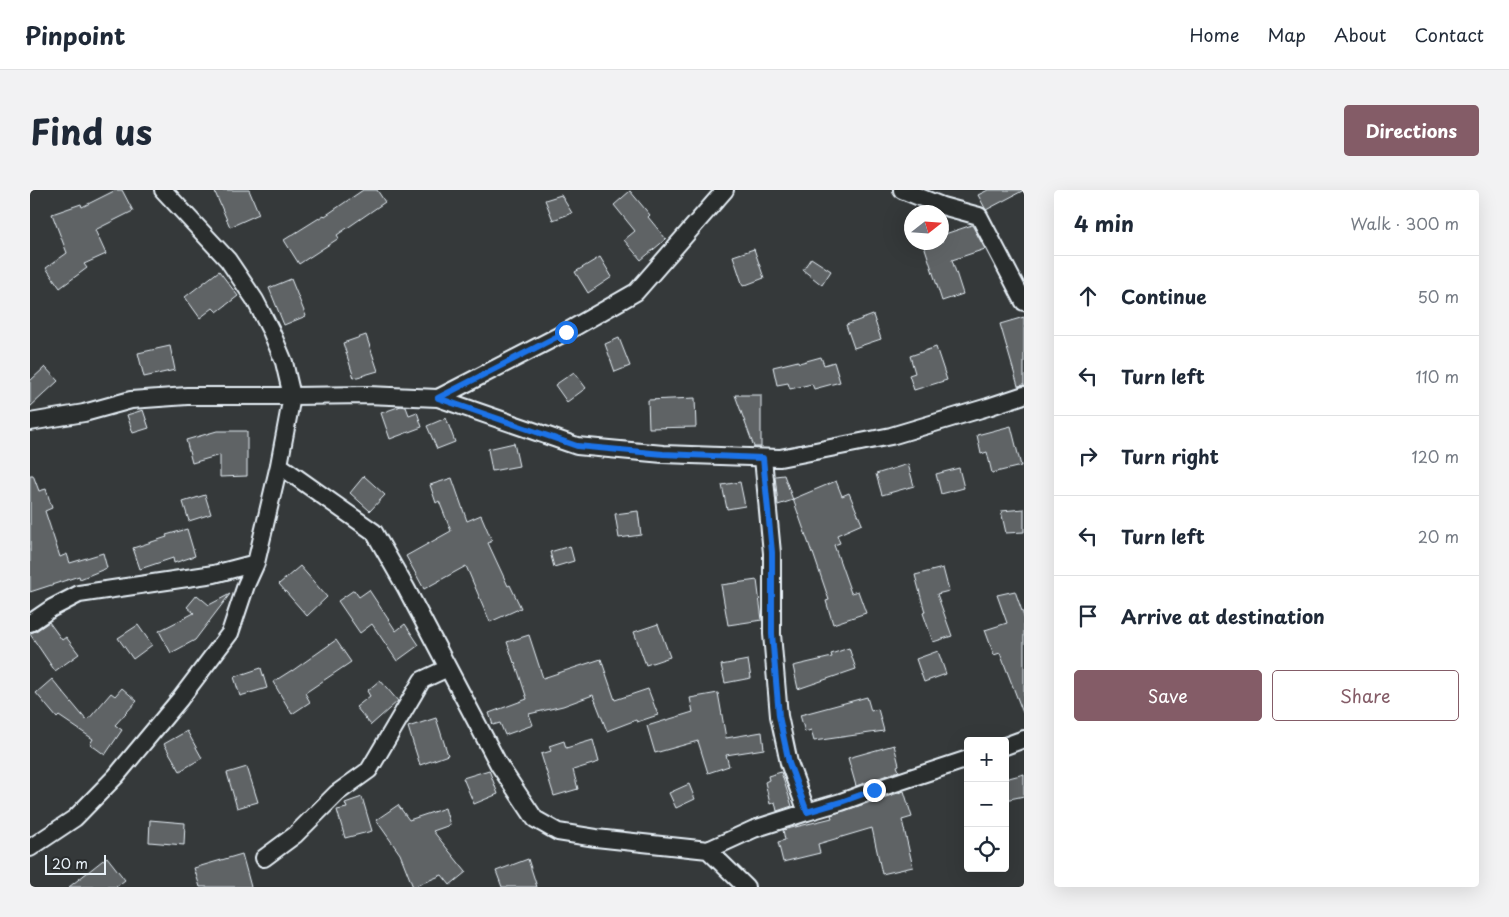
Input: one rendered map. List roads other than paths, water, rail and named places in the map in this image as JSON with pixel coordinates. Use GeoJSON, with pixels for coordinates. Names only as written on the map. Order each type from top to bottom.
{"type":"FeatureCollection","features":[{"type":"Feature","properties":{"kind":"street"},"geometry":{"type":"LineString","coordinates":[[30,848],[75,818],[116,776],[180,699],[230,633],[246,585],[256,563],[279,465],[292,396],[284,362],[271,331],[255,300],[228,260],[163,190]]}},
{"type":"Feature","properties":{"kind":"street"},"geometry":{"type":"LineString","coordinates":[[438,398],[566,332],[636,292],[725,190]]}},
{"type":"Feature","properties":{"kind":"street"},"geometry":{"type":"LineString","coordinates":[[902,190],[942,206],[979,216],[1024,302]]}},
{"type":"Feature","properties":{"kind":"street"},"geometry":{"type":"LineString","coordinates":[[30,422],[84,413],[131,400],[188,396],[367,394],[438,398],[577,446],[663,454],[780,458],[891,436],[1024,395]]}},
{"type":"Feature","properties":{"kind":"street"},"geometry":{"type":"LineString","coordinates":[[763,458],[772,552],[772,634],[779,716],[789,763],[807,812]]}},
{"type":"Feature","properties":{"kind":"street"},"geometry":{"type":"LineString","coordinates":[[279,465],[374,532],[406,588],[499,765],[535,819],[558,832],[629,843],[708,850],[754,829],[964,760]]}},
{"type":"Feature","properties":{"kind":"street"},"geometry":{"type":"LineString","coordinates":[[30,623],[52,608],[79,594],[214,574],[256,563]]}},
{"type":"Feature","properties":{"kind":"street"},"geometry":{"type":"LineString","coordinates":[[264,858],[296,835],[337,794],[369,770],[422,680],[448,668]]}},
{"type":"Feature","properties":{"kind":"street"},"geometry":{"type":"LineString","coordinates":[[1009,745],[1024,739]]}},
{"type":"Feature","properties":{"kind":"street"},"geometry":{"type":"LineString","coordinates":[[708,850],[746,887]]}}]}
